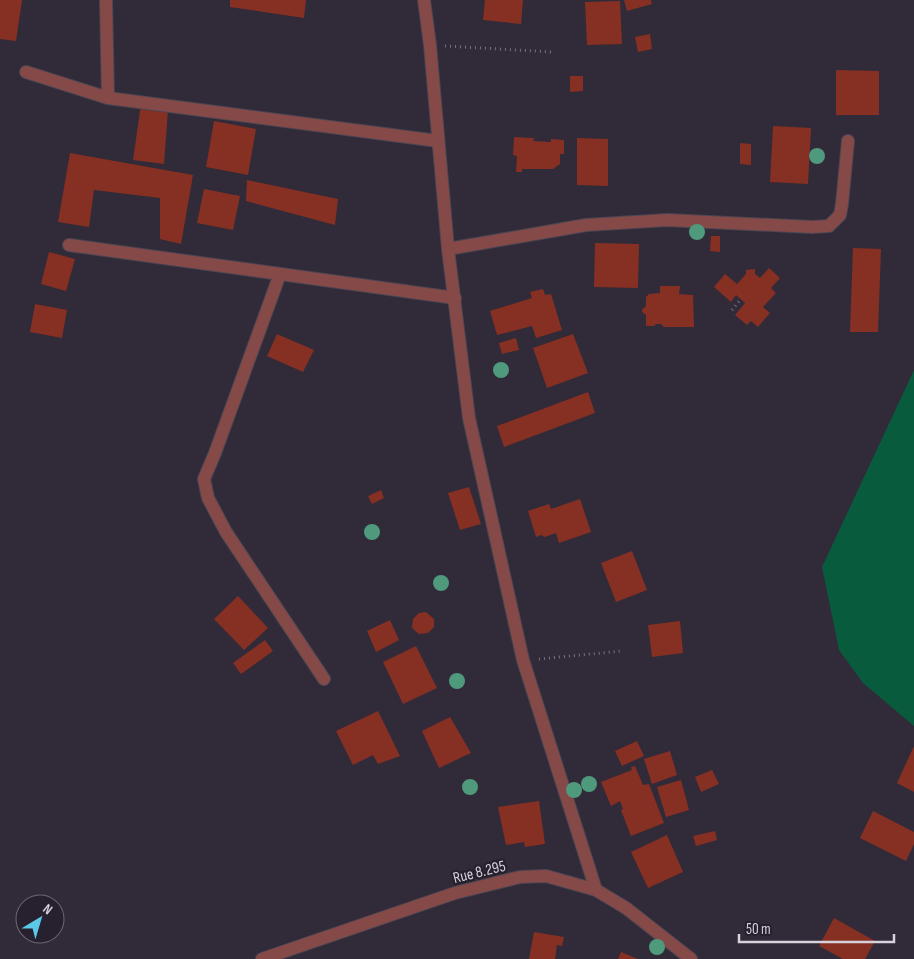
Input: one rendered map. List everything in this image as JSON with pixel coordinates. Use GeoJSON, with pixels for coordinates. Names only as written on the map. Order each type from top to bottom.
{"type":"FeatureCollection","features":[{"type":"Feature","properties":{"kind":"street"},"geometry":{"type":"LineString","coordinates":[[106,0],[108,98]]}},
{"type":"Feature","properties":{"kind":"street"},"geometry":{"type":"LineString","coordinates":[[424,0],[430,45],[448,249],[469,418],[523,660],[596,890]]}},
{"type":"Feature","properties":{"kind":"street"},"geometry":{"type":"LineString","coordinates":[[26,72],[108,98],[438,141]]}},
{"type":"Feature","properties":{"kind":"street"},"geometry":{"type":"LineString","coordinates":[[448,249],[586,225],[667,220],[812,227],[829,226],[840,215],[848,141]]}},
{"type":"Feature","properties":{"kind":"street"},"geometry":{"type":"LineString","coordinates":[[69,245],[455,298]]}},
{"type":"Feature","properties":{"kind":"street"},"geometry":{"type":"LineString","coordinates":[[280,274],[204,479],[208,498],[226,532],[324,679]]}},
{"type":"Feature","properties":{"kind":"street","name":"Rue 8.295"},"geometry":{"type":"LineString","coordinates":[[262,959],[454,893],[520,877],[546,876],[596,890],[626,908],[691,959]]}},
{"type":"Feature","properties":{"kind":"path"},"geometry":{"type":"LineString","coordinates":[[430,45],[552,52]]}},
{"type":"Feature","properties":{"kind":"path"},"geometry":{"type":"LineString","coordinates":[[732,310],[741,299]]}},
{"type":"Feature","properties":{"kind":"path"},"geometry":{"type":"LineString","coordinates":[[523,660],[622,650]]}},
{"type":"Feature","properties":{"kind":"green space"},"geometry":{"type":"Polygon","coordinates":[[[914,370],[914,726],[863,683],[839,650],[822,567],[914,370]]]}},
{"type":"Feature","properties":{"kind":"building"},"geometry":{"type":"Polygon","coordinates":[[[0,0],[22,0],[16,41],[0,39],[0,0]]]}},
{"type":"Feature","properties":{"kind":"building"},"geometry":{"type":"Polygon","coordinates":[[[230,0],[306,0],[304,18],[230,7],[230,0]]]}},
{"type":"Feature","properties":{"kind":"building"},"geometry":{"type":"Polygon","coordinates":[[[485,0],[523,0],[521,24],[483,20],[485,0]]]}},
{"type":"Feature","properties":{"kind":"building"},"geometry":{"type":"Polygon","coordinates":[[[624,0],[651,0],[652,4],[627,11],[624,0]]]}},
{"type":"Feature","properties":{"kind":"building"},"geometry":{"type":"Polygon","coordinates":[[[620,1],[622,44],[587,45],[585,2],[620,1]]]}},
{"type":"Feature","properties":{"kind":"building"},"geometry":{"type":"Polygon","coordinates":[[[650,34],[652,49],[638,52],[635,37],[650,34]]]}},
{"type":"Feature","properties":{"kind":"building"},"geometry":{"type":"Polygon","coordinates":[[[836,70],[879,71],[879,115],[836,115],[836,70]]]}},
{"type":"Feature","properties":{"kind":"building"},"geometry":{"type":"Polygon","coordinates":[[[570,76],[583,76],[583,91],[570,92],[570,76]]]}},
{"type":"Feature","properties":{"kind":"building"},"geometry":{"type":"Polygon","coordinates":[[[141,104],[168,110],[164,164],[133,160],[141,104]]]}},
{"type":"Feature","properties":{"kind":"building"},"geometry":{"type":"Polygon","coordinates":[[[214,121],[256,129],[248,175],[206,167],[214,121]]]}},
{"type":"Feature","properties":{"kind":"building"},"geometry":{"type":"Polygon","coordinates":[[[773,126],[811,128],[808,184],[770,182],[773,126]]]}},
{"type":"Feature","properties":{"kind":"building"},"geometry":{"type":"Polygon","coordinates":[[[514,137],[534,138],[533,141],[551,142],[551,139],[564,140],[564,154],[560,154],[560,164],[553,169],[522,169],[522,172],[516,172],[517,156],[513,155],[514,137]]]}},
{"type":"Feature","properties":{"kind":"building"},"geometry":{"type":"Polygon","coordinates":[[[577,138],[608,139],[608,186],[577,185],[577,138]]]}},
{"type":"Feature","properties":{"kind":"building"},"geometry":{"type":"Polygon","coordinates":[[[740,143],[751,144],[751,165],[740,164],[740,143]]]}},
{"type":"Feature","properties":{"kind":"building"},"geometry":{"type":"Polygon","coordinates":[[[70,153],[193,175],[181,244],[160,239],[160,198],[94,190],[89,227],[58,222],[70,153]]]}},
{"type":"Feature","properties":{"kind":"building"},"geometry":{"type":"Polygon","coordinates":[[[247,180],[338,199],[335,225],[246,201],[247,180]]]}},
{"type":"Feature","properties":{"kind":"building"},"geometry":{"type":"Polygon","coordinates":[[[204,189],[240,196],[233,230],[197,223],[204,189]]]}},
{"type":"Feature","properties":{"kind":"building"},"geometry":{"type":"Polygon","coordinates":[[[711,236],[720,236],[720,252],[710,251],[711,236]]]}},
{"type":"Feature","properties":{"kind":"building"},"geometry":{"type":"Polygon","coordinates":[[[595,243],[639,244],[638,288],[594,287],[595,243]]]}},
{"type":"Feature","properties":{"kind":"building"},"geometry":{"type":"Polygon","coordinates":[[[853,248],[881,249],[878,332],[850,332],[853,248]]]}},
{"type":"Feature","properties":{"kind":"building"},"geometry":{"type":"Polygon","coordinates":[[[49,252],[75,259],[66,291],[41,284],[49,252]]]}},
{"type":"Feature","properties":{"kind":"building"},"geometry":{"type":"Polygon","coordinates":[[[769,268],[780,278],[771,288],[776,293],[763,307],[770,313],[758,327],[751,321],[747,325],[735,315],[745,303],[736,295],[731,302],[714,287],[725,274],[737,284],[746,274],[746,270],[755,269],[755,274],[760,278],[769,268]]]}},
{"type":"Feature","properties":{"kind":"building"},"geometry":{"type":"Polygon","coordinates":[[[660,286],[680,286],[679,294],[693,295],[694,327],[664,327],[661,324],[646,326],[646,315],[642,310],[646,306],[646,297],[649,294],[660,293],[660,286]]]}},
{"type":"Feature","properties":{"kind":"building"},"geometry":{"type":"Polygon","coordinates":[[[543,289],[545,295],[551,294],[562,330],[536,338],[532,326],[497,335],[490,311],[532,298],[530,292],[543,289]]]}},
{"type":"Feature","properties":{"kind":"building"},"geometry":{"type":"Polygon","coordinates":[[[35,304],[67,310],[62,338],[30,332],[35,304]]]}},
{"type":"Feature","properties":{"kind":"building"},"geometry":{"type":"Polygon","coordinates":[[[277,334],[314,350],[303,372],[267,356],[277,334]]]}},
{"type":"Feature","properties":{"kind":"building"},"geometry":{"type":"Polygon","coordinates":[[[573,334],[588,373],[547,388],[533,348],[573,334]]]}},
{"type":"Feature","properties":{"kind":"building"},"geometry":{"type":"Polygon","coordinates":[[[516,338],[519,350],[502,354],[499,343],[516,338]]]}},
{"type":"Feature","properties":{"kind":"building"},"geometry":{"type":"Polygon","coordinates":[[[588,392],[595,413],[504,447],[497,426],[588,392]]]}},
{"type":"Feature","properties":{"kind":"building"},"geometry":{"type":"Polygon","coordinates":[[[469,487],[481,524],[460,530],[448,493],[469,487]]]}},
{"type":"Feature","properties":{"kind":"building"},"geometry":{"type":"Polygon","coordinates":[[[381,490],[384,498],[372,504],[368,496],[381,490]]]}},
{"type":"Feature","properties":{"kind":"building"},"geometry":{"type":"Polygon","coordinates":[[[580,499],[591,532],[559,543],[556,533],[545,537],[541,535],[536,537],[528,511],[549,504],[551,509],[580,499]]]}},
{"type":"Feature","properties":{"kind":"building"},"geometry":{"type":"Polygon","coordinates":[[[632,551],[647,590],[616,602],[601,563],[632,551]]]}},
{"type":"Feature","properties":{"kind":"building"},"geometry":{"type":"Polygon","coordinates":[[[238,596],[268,628],[244,650],[214,619],[238,596]]]}},
{"type":"Feature","properties":{"kind":"building"},"geometry":{"type":"Polygon","coordinates":[[[426,612],[434,619],[434,627],[428,633],[419,634],[412,628],[413,619],[419,613],[426,612]]]}},
{"type":"Feature","properties":{"kind":"building"},"geometry":{"type":"Polygon","coordinates":[[[390,620],[399,640],[376,652],[367,631],[390,620]]]}},
{"type":"Feature","properties":{"kind":"building"},"geometry":{"type":"Polygon","coordinates":[[[680,621],[683,653],[652,657],[648,625],[680,621]]]}},
{"type":"Feature","properties":{"kind":"building"},"geometry":{"type":"Polygon","coordinates":[[[265,640],[273,651],[241,674],[233,663],[265,640]]]}},
{"type":"Feature","properties":{"kind":"building"},"geometry":{"type":"Polygon","coordinates":[[[416,646],[437,688],[403,704],[383,662],[416,646]]]}},
{"type":"Feature","properties":{"kind":"building"},"geometry":{"type":"Polygon","coordinates":[[[378,711],[400,756],[378,764],[373,755],[353,765],[336,731],[378,711]]]}},
{"type":"Feature","properties":{"kind":"building"},"geometry":{"type":"Polygon","coordinates":[[[450,717],[471,753],[439,768],[422,731],[450,717]]]}},
{"type":"Feature","properties":{"kind":"building"},"geometry":{"type":"Polygon","coordinates":[[[637,741],[644,756],[622,766],[615,751],[637,741]]]}},
{"type":"Feature","properties":{"kind":"building"},"geometry":{"type":"Polygon","coordinates":[[[914,746],[914,792],[897,783],[914,746]]]}},
{"type":"Feature","properties":{"kind":"building"},"geometry":{"type":"Polygon","coordinates":[[[670,751],[677,775],[652,784],[644,759],[670,751]]]}},
{"type":"Feature","properties":{"kind":"building"},"geometry":{"type":"Polygon","coordinates":[[[635,766],[643,785],[649,784],[664,823],[631,836],[621,810],[623,809],[620,801],[611,806],[601,782],[632,770],[631,767],[635,766]]]}},
{"type":"Feature","properties":{"kind":"building"},"geometry":{"type":"Polygon","coordinates":[[[712,770],[719,784],[701,792],[695,777],[712,770]]]}},
{"type":"Feature","properties":{"kind":"building"},"geometry":{"type":"Polygon","coordinates":[[[681,780],[689,810],[666,817],[657,787],[681,780]]]}},
{"type":"Feature","properties":{"kind":"building"},"geometry":{"type":"Polygon","coordinates":[[[539,801],[545,844],[525,847],[524,842],[506,845],[498,807],[539,801]]]}},
{"type":"Feature","properties":{"kind":"building"},"geometry":{"type":"Polygon","coordinates":[[[873,811],[914,832],[914,844],[906,861],[860,838],[873,811]]]}},
{"type":"Feature","properties":{"kind":"building"},"geometry":{"type":"Polygon","coordinates":[[[715,831],[717,840],[696,846],[693,836],[715,831]]]}},
{"type":"Feature","properties":{"kind":"building"},"geometry":{"type":"Polygon","coordinates":[[[667,835],[683,872],[648,888],[631,852],[667,835]]]}},
{"type":"Feature","properties":{"kind":"building"},"geometry":{"type":"Polygon","coordinates":[[[834,918],[875,941],[865,959],[843,959],[819,946],[834,918]]]}},
{"type":"Feature","properties":{"kind":"building"},"geometry":{"type":"Polygon","coordinates":[[[534,932],[564,937],[562,946],[557,945],[555,959],[529,959],[534,932]]]}},
{"type":"Feature","properties":{"kind":"building"},"geometry":{"type":"Polygon","coordinates":[[[621,952],[638,959],[618,959],[621,952]]]}}]}
